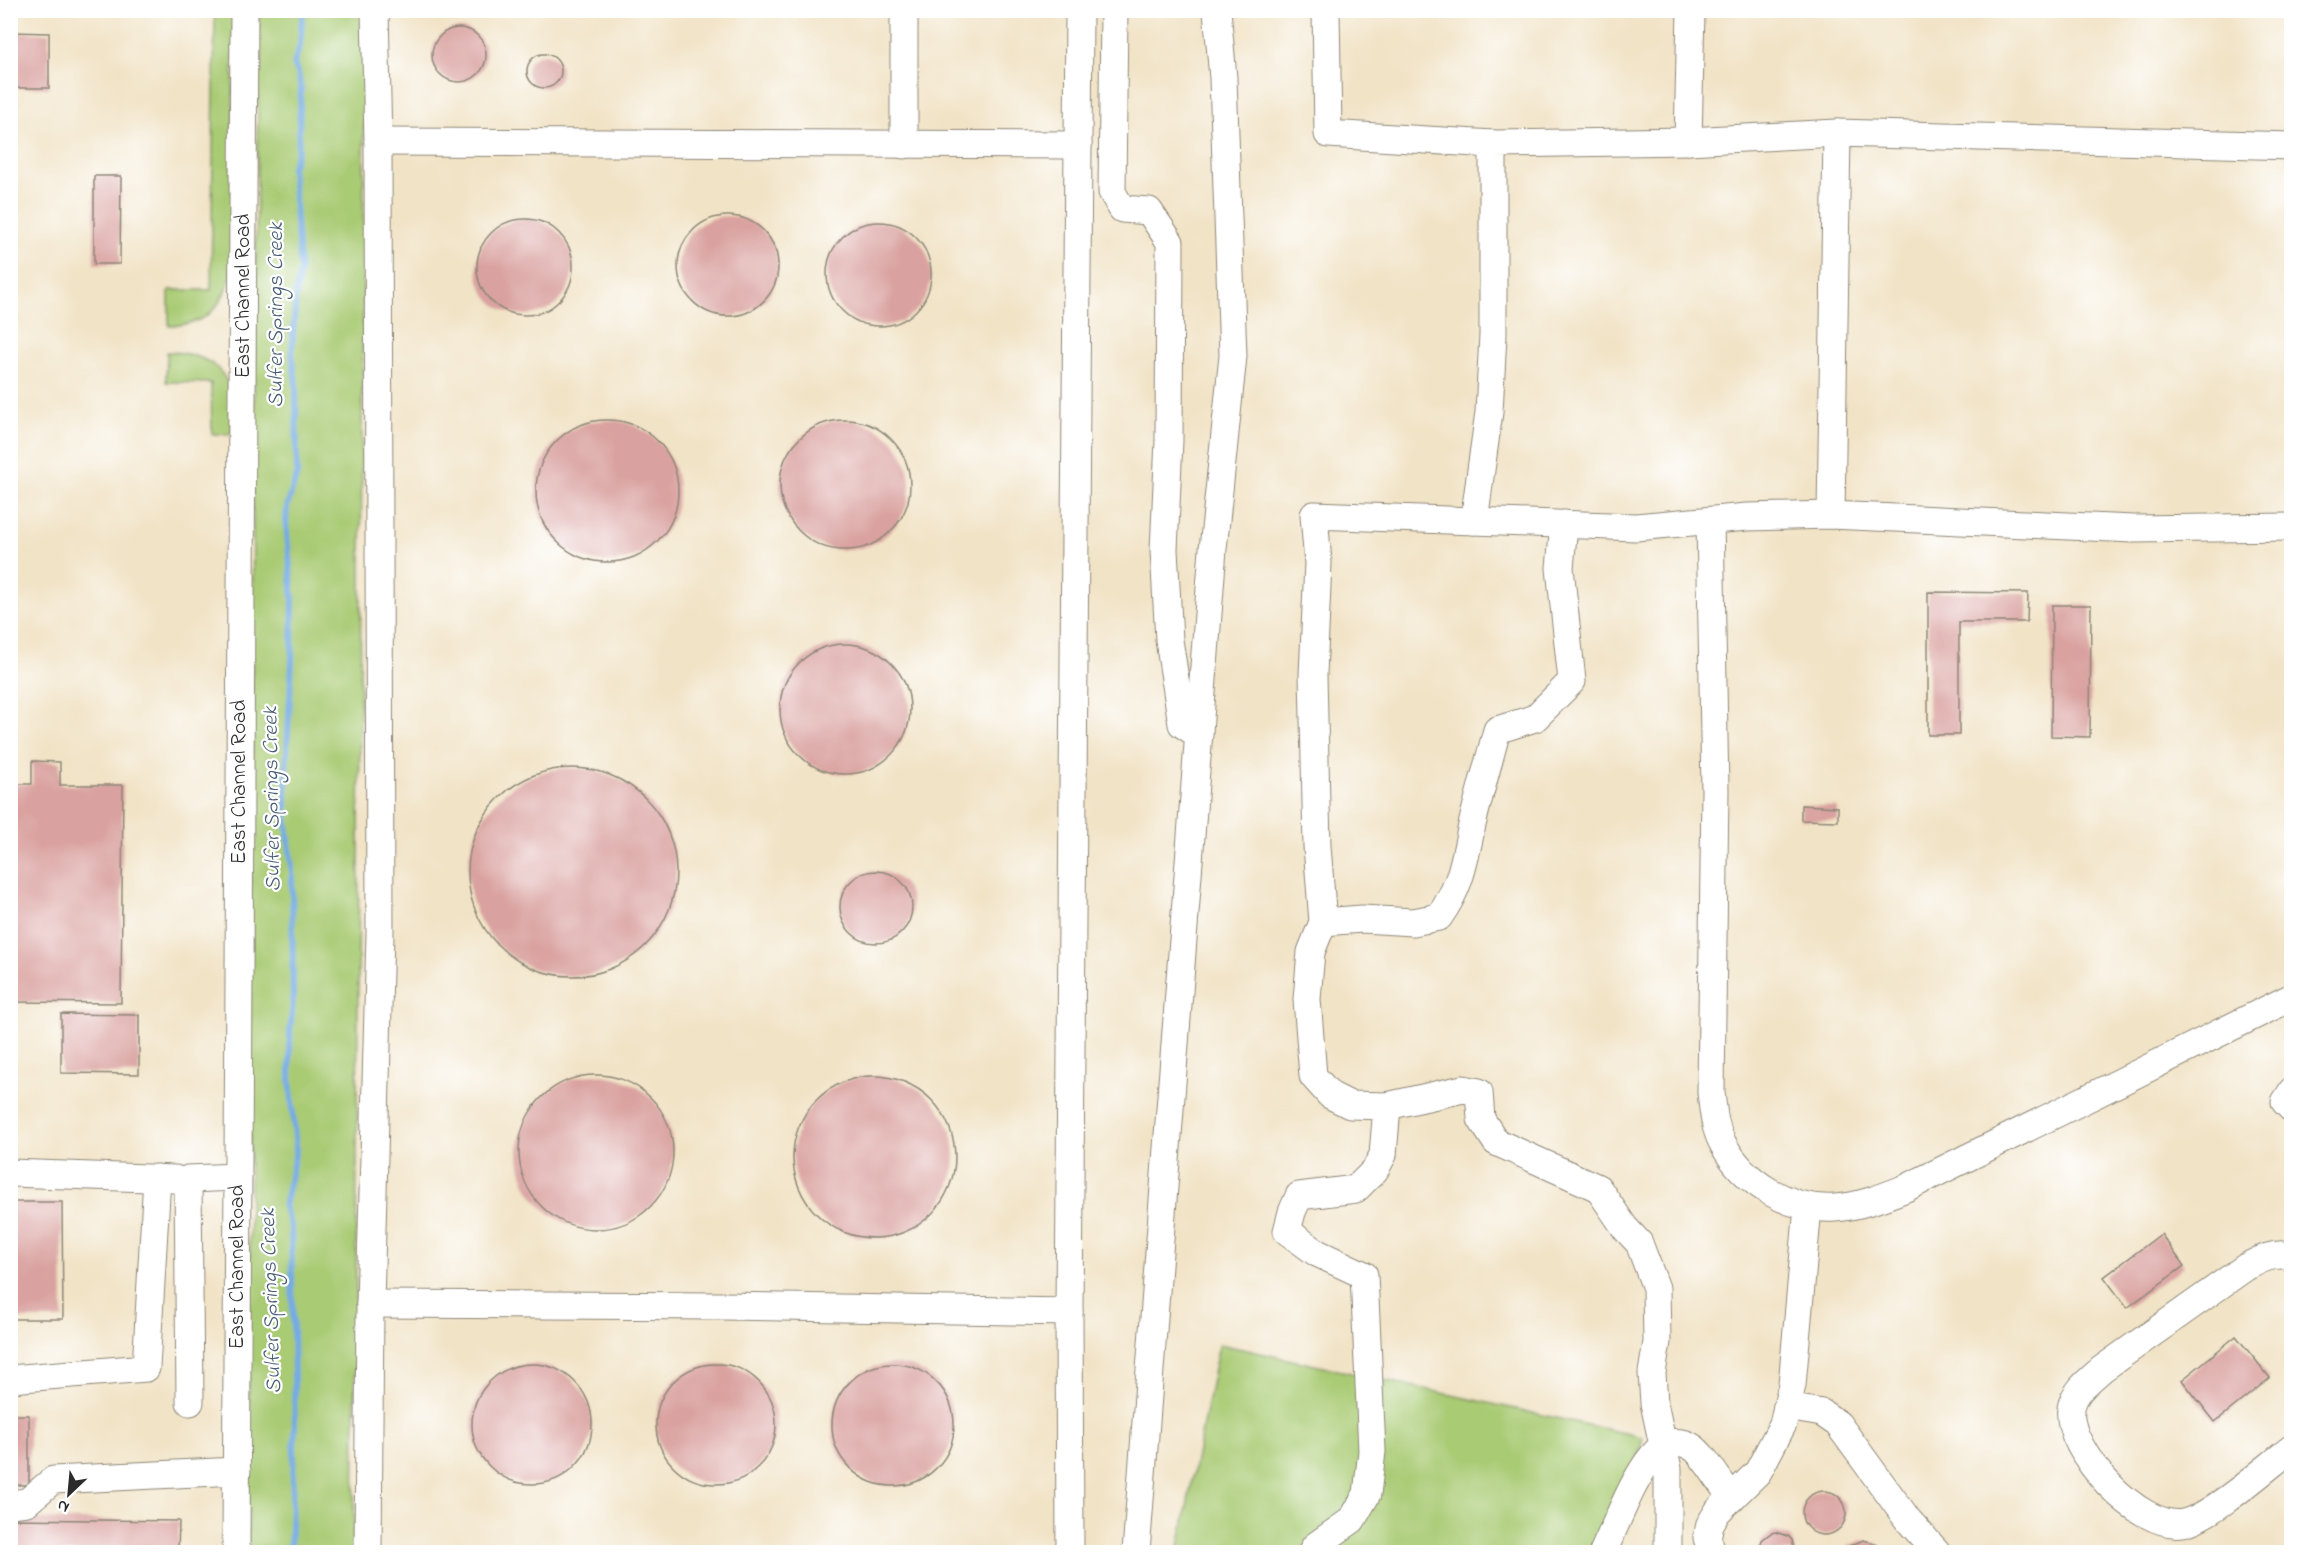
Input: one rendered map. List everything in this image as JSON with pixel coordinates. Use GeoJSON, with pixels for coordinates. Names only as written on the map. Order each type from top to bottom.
{"type":"FeatureCollection","features":[{"type":"Feature","properties":{"kind":"street","name":"East Channel Road"},"geometry":{"type":"LineString","coordinates":[[236,1552],[244,10]]}},
{"type":"Feature","properties":{"kind":"street"},"geometry":{"type":"LineString","coordinates":[[368,1552],[370,1304],[380,934],[378,142],[375,10]]}},
{"type":"Feature","properties":{"kind":"street"},"geometry":{"type":"LineString","coordinates":[[904,10],[904,145]]}},
{"type":"Feature","properties":{"kind":"street"},"geometry":{"type":"LineString","coordinates":[[1070,1552],[1069,1312],[1079,10]]}},
{"type":"Feature","properties":{"kind":"street"},"geometry":{"type":"LineString","coordinates":[[1114,10],[1112,192],[1122,210],[1149,211],[1170,242],[1169,440],[1164,550],[1169,640],[1182,724],[1199,735]]}},
{"type":"Feature","properties":{"kind":"street"},"geometry":{"type":"LineString","coordinates":[[1136,1552],[1213,549],[1233,356],[1223,78],[1217,10]]}},
{"type":"Feature","properties":{"kind":"street"},"geometry":{"type":"LineString","coordinates":[[1326,10],[1328,134],[1493,144],[1688,141],[1837,133],[2292,146]]}},
{"type":"Feature","properties":{"kind":"street"},"geometry":{"type":"LineString","coordinates":[[1688,141],[1691,10]]}},
{"type":"Feature","properties":{"kind":"street"},"geometry":{"type":"LineString","coordinates":[[1831,515],[1837,133]]}},
{"type":"Feature","properties":{"kind":"street"},"geometry":{"type":"LineString","coordinates":[[378,142],[1078,145]]}},
{"type":"Feature","properties":{"kind":"street"},"geometry":{"type":"LineString","coordinates":[[1474,521],[1489,412],[1493,335],[1493,144]]}},
{"type":"Feature","properties":{"kind":"street"},"geometry":{"type":"LineString","coordinates":[[1668,1552],[1668,1469],[1653,1403],[1653,1373],[1657,1342],[1656,1288],[1639,1243],[1625,1228],[1598,1188],[1496,1142],[1481,1119],[1479,1092],[1463,1089],[1387,1106],[1350,1105],[1330,1095],[1313,1076],[1307,999],[1311,952],[1323,922],[1317,846],[1313,675],[1318,563],[1314,515],[1636,527],[1831,515],[2133,529],[2292,527]]}},
{"type":"Feature","properties":{"kind":"street"},"geometry":{"type":"LineString","coordinates":[[1710,521],[1715,790],[1711,1092],[1714,1119],[1722,1142],[1739,1167],[1783,1199],[1808,1207],[1835,1208],[1868,1203],[1906,1188],[2292,997]]}},
{"type":"Feature","properties":{"kind":"street"},"geometry":{"type":"LineString","coordinates":[[1323,922],[1362,919],[1413,922],[1439,917],[1451,899],[1463,870],[1472,821],[1497,730],[1535,718],[1572,681],[1560,567],[1564,524]]}},
{"type":"Feature","properties":{"kind":"street"},"geometry":{"type":"LineString","coordinates":[[2292,1091],[2285,1101],[2292,1109]]}},
{"type":"Feature","properties":{"kind":"street"},"geometry":{"type":"LineString","coordinates":[[1312,1552],[1315,1546],[1352,1520],[1367,1494],[1371,1451],[1364,1275],[1317,1252],[1287,1231],[1299,1196],[1356,1189],[1375,1170],[1383,1155],[1387,1106]]}},
{"type":"Feature","properties":{"kind":"street"},"geometry":{"type":"LineString","coordinates":[[10,1173],[188,1179],[238,1178]]}},
{"type":"Feature","properties":{"kind":"street"},"geometry":{"type":"LineString","coordinates":[[10,1379],[146,1368],[157,1178]]}},
{"type":"Feature","properties":{"kind":"street"},"geometry":{"type":"LineString","coordinates":[[188,1179],[190,1402]]}},
{"type":"Feature","properties":{"kind":"street"},"geometry":{"type":"LineString","coordinates":[[1712,1552],[1707,1538],[1710,1524],[1718,1511],[1758,1472],[1783,1424],[1792,1385],[1808,1207]]}},
{"type":"Feature","properties":{"kind":"street"},"geometry":{"type":"LineString","coordinates":[[2292,1256],[2283,1254],[2263,1257],[2246,1268],[2102,1369],[2081,1388],[2071,1407],[2073,1430],[2087,1457],[2112,1490],[2135,1508],[2158,1519],[2182,1523],[2207,1513],[2292,1448]]}},
{"type":"Feature","properties":{"kind":"street"},"geometry":{"type":"LineString","coordinates":[[370,1304],[721,1306],[1069,1312]]}},
{"type":"Feature","properties":{"kind":"street"},"geometry":{"type":"LineString","coordinates":[[1787,1407],[1822,1413],[1838,1424],[1908,1520],[1936,1552]]}},
{"type":"Feature","properties":{"kind":"street"},"geometry":{"type":"LineString","coordinates":[[1603,1552],[1649,1461],[1664,1446],[1679,1442],[1699,1451],[1732,1498]]}},
{"type":"Feature","properties":{"kind":"street"},"geometry":{"type":"LineString","coordinates":[[10,1504],[27,1502],[53,1480],[237,1471]]}},
{"type":"Feature","properties":{"kind":"green space"},"geometry":{"type":"Polygon","coordinates":[[[215,11],[234,11],[231,276],[221,299],[209,314],[193,322],[169,326],[169,290],[211,290],[215,11]]]}},
{"type":"Feature","properties":{"kind":"green space"},"geometry":{"type":"Polygon","coordinates":[[[259,11],[365,11],[354,1552],[248,1552],[253,499],[259,11]]]}},
{"type":"Feature","properties":{"kind":"green space"},"geometry":{"type":"Polygon","coordinates":[[[167,352],[199,357],[223,375],[231,396],[232,434],[212,434],[211,383],[166,382],[167,352]]]}},
{"type":"Feature","properties":{"kind":"green space"},"geometry":{"type":"Polygon","coordinates":[[[1219,1344],[1643,1437],[1616,1552],[1178,1552],[1219,1344]]]}},
{"type":"Feature","properties":{"kind":"building"},"geometry":{"type":"Polygon","coordinates":[[[454,28],[464,28],[474,32],[482,40],[486,55],[482,70],[474,78],[464,82],[454,82],[444,78],[436,70],[432,60],[432,50],[436,40],[444,32],[454,28]]]}},
{"type":"Feature","properties":{"kind":"building"},"geometry":{"type":"Polygon","coordinates":[[[10,32],[49,33],[49,88],[10,88],[10,32]]]}},
{"type":"Feature","properties":{"kind":"building"},"geometry":{"type":"Polygon","coordinates":[[[544,54],[556,59],[561,71],[556,83],[544,88],[532,83],[527,71],[532,59],[544,54]]]}},
{"type":"Feature","properties":{"kind":"building"},"geometry":{"type":"Polygon","coordinates":[[[94,176],[121,176],[120,264],[94,264],[94,176]]]}},
{"type":"Feature","properties":{"kind":"building"},"geometry":{"type":"Polygon","coordinates":[[[728,216],[756,224],[770,238],[778,266],[770,294],[756,308],[728,316],[700,308],[686,294],[678,266],[686,238],[700,224],[728,216]]]}},
{"type":"Feature","properties":{"kind":"building"},"geometry":{"type":"Polygon","coordinates":[[[525,219],[543,223],[559,233],[569,249],[573,267],[569,285],[559,301],[543,311],[525,315],[507,311],[491,301],[481,285],[477,267],[481,249],[491,233],[507,223],[525,219]]]}},
{"type":"Feature","properties":{"kind":"building"},"geometry":{"type":"Polygon","coordinates":[[[879,222],[899,226],[916,237],[927,254],[931,274],[927,294],[916,311],[899,322],[879,326],[859,322],[842,311],[831,294],[827,274],[831,254],[842,237],[859,226],[879,222]]]}},
{"type":"Feature","properties":{"kind":"building"},"geometry":{"type":"Polygon","coordinates":[[[607,420],[621,421],[634,426],[657,441],[672,464],[677,477],[677,505],[672,518],[657,541],[634,556],[621,561],[607,562],[593,561],[580,556],[557,541],[542,518],[537,505],[536,491],[537,477],[542,464],[557,441],[580,426],[593,421],[607,420]]]}},
{"type":"Feature","properties":{"kind":"building"},"geometry":{"type":"Polygon","coordinates":[[[845,420],[870,425],[891,439],[905,460],[910,485],[905,510],[891,531],[870,545],[845,550],[820,545],[799,531],[785,510],[780,485],[785,460],[799,439],[820,425],[845,420]]]}},
{"type":"Feature","properties":{"kind":"building"},"geometry":{"type":"Polygon","coordinates":[[[1928,592],[2028,593],[2027,622],[1959,622],[1959,735],[1928,735],[1928,592]]]}},
{"type":"Feature","properties":{"kind":"building"},"geometry":{"type":"Polygon","coordinates":[[[2052,605],[2091,605],[2090,737],[2051,736],[2052,605]]]}},
{"type":"Feature","properties":{"kind":"building"},"geometry":{"type":"Polygon","coordinates":[[[845,644],[870,649],[891,663],[905,684],[910,709],[905,734],[891,755],[870,769],[845,774],[820,769],[799,755],[785,734],[780,709],[785,684],[799,663],[820,649],[845,644]]]}},
{"type":"Feature","properties":{"kind":"building"},"geometry":{"type":"Polygon","coordinates":[[[32,761],[60,762],[60,785],[123,785],[121,1003],[10,1002],[10,784],[32,784],[32,761]]]}},
{"type":"Feature","properties":{"kind":"building"},"geometry":{"type":"Polygon","coordinates":[[[572,768],[592,770],[621,780],[652,806],[668,832],[674,852],[676,872],[674,892],[664,921],[638,952],[612,968],[592,974],[572,976],[552,974],[523,964],[492,938],[476,912],[470,892],[468,872],[470,852],[480,823],[506,792],[532,776],[552,770],[572,768]]]}},
{"type":"Feature","properties":{"kind":"building"},"geometry":{"type":"Polygon","coordinates":[[[1801,805],[1838,807],[1838,821],[1801,820],[1801,805]]]}},
{"type":"Feature","properties":{"kind":"building"},"geometry":{"type":"Polygon","coordinates":[[[876,871],[896,877],[906,887],[912,907],[906,927],[896,937],[876,943],[856,937],[846,927],[840,907],[846,887],[856,877],[876,871]]]}},
{"type":"Feature","properties":{"kind":"building"},"geometry":{"type":"Polygon","coordinates":[[[61,1014],[139,1015],[139,1074],[61,1073],[61,1014]]]}},
{"type":"Feature","properties":{"kind":"building"},"geometry":{"type":"Polygon","coordinates":[[[596,1075],[611,1076],[626,1081],[651,1097],[667,1122],[672,1137],[672,1167],[667,1182],[651,1207],[626,1223],[611,1228],[596,1229],[581,1228],[566,1223],[541,1207],[525,1182],[520,1167],[519,1152],[520,1137],[525,1122],[541,1097],[566,1081],[581,1076],[596,1075]]]}},
{"type":"Feature","properties":{"kind":"building"},"geometry":{"type":"Polygon","coordinates":[[[874,1076],[890,1077],[905,1082],[932,1099],[949,1126],[954,1141],[954,1173],[949,1188],[932,1215],[905,1232],[890,1237],[874,1238],[858,1237],[843,1232],[816,1215],[799,1188],[794,1173],[793,1157],[794,1141],[799,1126],[816,1099],[843,1082],[858,1077],[874,1076]]]}},
{"type":"Feature","properties":{"kind":"building"},"geometry":{"type":"Polygon","coordinates":[[[10,1202],[62,1202],[63,1319],[10,1319],[10,1202]]]}},
{"type":"Feature","properties":{"kind":"building"},"geometry":{"type":"Polygon","coordinates":[[[2161,1234],[2184,1266],[2127,1308],[2104,1277],[2161,1234]]]}},
{"type":"Feature","properties":{"kind":"building"},"geometry":{"type":"Polygon","coordinates":[[[2236,1336],[2270,1378],[2215,1422],[2182,1380],[2236,1336]]]}},
{"type":"Feature","properties":{"kind":"building"},"geometry":{"type":"Polygon","coordinates":[[[532,1364],[555,1368],[575,1381],[588,1401],[592,1424],[588,1447],[575,1467],[555,1480],[532,1484],[509,1480],[489,1467],[476,1447],[472,1424],[476,1401],[489,1381],[509,1368],[532,1364]]]}},
{"type":"Feature","properties":{"kind":"building"},"geometry":{"type":"Polygon","coordinates":[[[716,1364],[739,1368],[759,1381],[772,1401],[776,1424],[772,1447],[759,1467],[739,1480],[716,1484],[693,1480],[673,1467],[660,1447],[656,1424],[660,1401],[673,1381],[693,1368],[716,1364]]]}},
{"type":"Feature","properties":{"kind":"building"},"geometry":{"type":"Polygon","coordinates":[[[893,1364],[916,1369],[927,1374],[936,1382],[944,1391],[949,1402],[954,1425],[949,1448],[944,1459],[936,1468],[927,1476],[916,1481],[893,1486],[870,1481],[859,1476],[850,1468],[842,1459],[837,1448],[832,1425],[837,1402],[842,1391],[850,1382],[859,1374],[870,1369],[893,1364]]]}},
{"type":"Feature","properties":{"kind":"building"},"geometry":{"type":"Polygon","coordinates":[[[10,1415],[29,1415],[29,1485],[10,1485],[10,1415]]]}},
{"type":"Feature","properties":{"kind":"building"},"geometry":{"type":"Polygon","coordinates":[[[1824,1491],[1833,1492],[1840,1497],[1845,1504],[1845,1522],[1840,1529],[1833,1534],[1824,1535],[1815,1534],[1808,1529],[1803,1522],[1802,1513],[1803,1504],[1808,1497],[1815,1492],[1824,1491]]]}},
{"type":"Feature","properties":{"kind":"building"},"geometry":{"type":"Polygon","coordinates":[[[10,1519],[179,1521],[178,1552],[10,1552],[10,1519]]]}},
{"type":"Feature","properties":{"kind":"building"},"geometry":{"type":"Polygon","coordinates":[[[1776,1532],[1792,1540],[1795,1552],[1759,1552],[1762,1540],[1776,1532]]]}},
{"type":"Feature","properties":{"kind":"building"},"geometry":{"type":"Polygon","coordinates":[[[1863,1540],[1878,1544],[1884,1552],[1844,1552],[1849,1546],[1863,1540]]]}},
{"type":"Feature","properties":{"kind":"waterway","name":"Sulfer Springs Creek"},"geometry":{"type":"LineString","coordinates":[[290,1552],[295,1428],[291,1227],[284,1207],[296,1150],[290,1078],[290,1032],[293,1003],[292,868],[286,816],[293,599],[286,523],[287,507],[297,474],[296,385],[292,352],[296,292],[300,270],[292,168],[298,150],[301,89],[294,64],[300,45],[303,10]]}}]}
